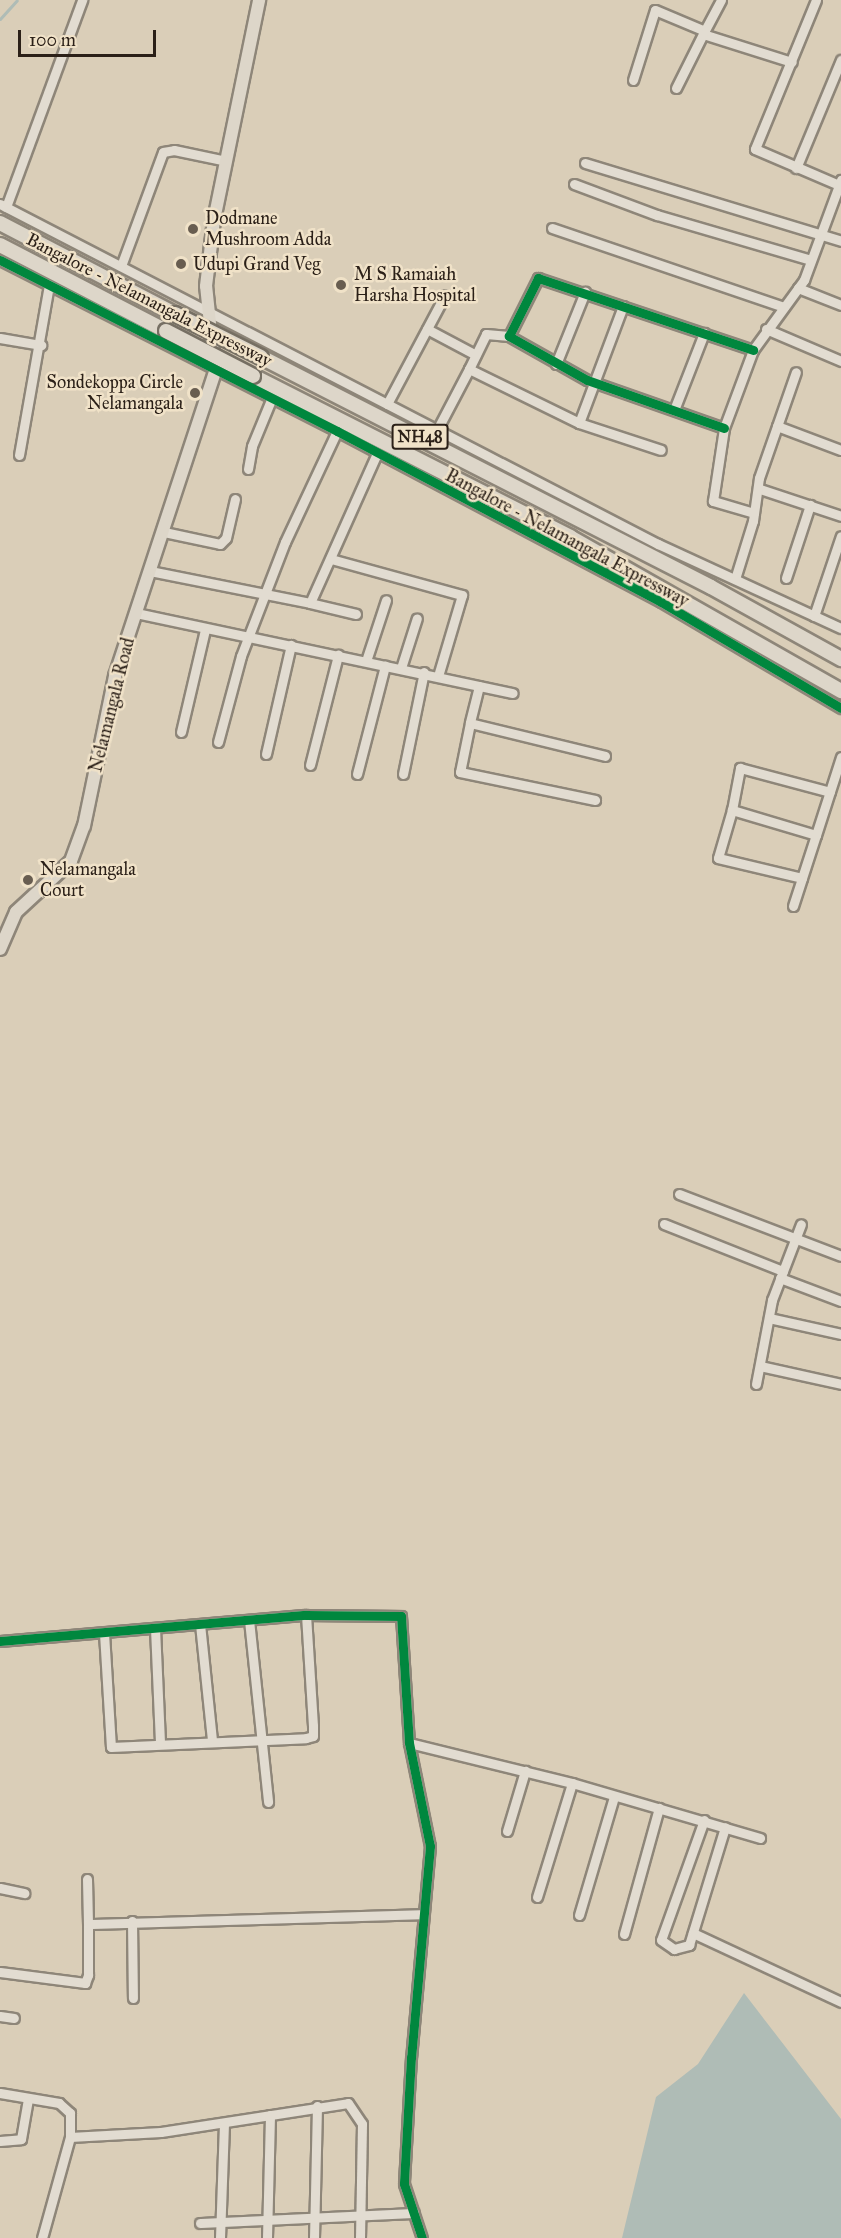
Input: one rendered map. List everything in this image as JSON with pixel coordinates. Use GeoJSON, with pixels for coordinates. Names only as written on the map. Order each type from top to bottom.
{"type":"FeatureCollection","features":[{"type":"Feature","properties":{"kind":"highway","name":"Bangalore - Nelamangala Expressway"},"geometry":{"type":"LineString","coordinates":[[0,223],[711,587],[841,659]]}},
{"type":"Feature","properties":{"kind":"highway","name":"Bangalore - Nelamangala Expressway"},"geometry":{"type":"LineString","coordinates":[[0,245],[570,537],[841,691]]}},
{"type":"Feature","properties":{"kind":"main road"},"geometry":{"type":"LineString","coordinates":[[214,371],[207,309],[214,220],[259,0]]}},
{"type":"Feature","properties":{"kind":"main road","name":"Nelamangala Road"},"geometry":{"type":"LineString","coordinates":[[0,949],[16,912],[71,861],[84,826],[115,676],[164,532],[214,371]]}},
{"type":"Feature","properties":{"kind":"street"},"geometry":{"type":"LineString","coordinates":[[676,88],[721,0]]}},
{"type":"Feature","properties":{"kind":"street"},"geometry":{"type":"LineString","coordinates":[[754,513],[712,501],[724,428],[753,350],[766,329],[798,288],[841,181],[796,168],[755,149],[816,0]]}},
{"type":"Feature","properties":{"kind":"street"},"geometry":{"type":"LineString","coordinates":[[78,2],[3,205],[658,544],[841,628]]}},
{"type":"Feature","properties":{"kind":"street"},"geometry":{"type":"LineString","coordinates":[[633,80],[655,10],[704,32],[792,62]]}},
{"type":"Feature","properties":{"kind":"street"},"geometry":{"type":"LineString","coordinates":[[796,168],[841,60]]}},
{"type":"Feature","properties":{"kind":"street"},"geometry":{"type":"LineString","coordinates":[[121,266],[163,152],[174,150],[226,161]]}},
{"type":"Feature","properties":{"kind":"street"},"geometry":{"type":"LineString","coordinates":[[585,163],[841,241]]}},
{"type":"Feature","properties":{"kind":"street"},"geometry":{"type":"LineString","coordinates":[[574,184],[657,214],[811,260]]}},
{"type":"Feature","properties":{"kind":"street"},"geometry":{"type":"LineString","coordinates":[[552,228],[784,307]]}},
{"type":"Feature","properties":{"kind":"street"},"geometry":{"type":"LineString","coordinates":[[0,260],[271,400],[337,431],[661,602],[841,708]]}},
{"type":"Feature","properties":{"kind":"street"},"geometry":{"type":"LineString","coordinates":[[509,336],[538,278],[753,350]]}},
{"type":"Feature","properties":{"kind":"street"},"geometry":{"type":"LineString","coordinates":[[19,455],[41,345],[49,285]]}},
{"type":"Feature","properties":{"kind":"street"},"geometry":{"type":"LineString","coordinates":[[798,288],[841,305]]}},
{"type":"Feature","properties":{"kind":"street"},"geometry":{"type":"LineString","coordinates":[[556,364],[585,292]]}},
{"type":"Feature","properties":{"kind":"street"},"geometry":{"type":"LineString","coordinates":[[387,404],[445,296]]}},
{"type":"Feature","properties":{"kind":"street"},"geometry":{"type":"LineString","coordinates":[[579,423],[596,383],[622,306]]}},
{"type":"Feature","properties":{"kind":"street"},"geometry":{"type":"LineString","coordinates":[[427,329],[476,355]]}},
{"type":"Feature","properties":{"kind":"street"},"geometry":{"type":"LineString","coordinates":[[766,329],[841,361]]}},
{"type":"Feature","properties":{"kind":"street"},"geometry":{"type":"LineString","coordinates":[[674,410],[704,333]]}},
{"type":"Feature","properties":{"kind":"street"},"geometry":{"type":"LineString","coordinates":[[438,430],[486,334],[509,336],[556,364],[596,383],[724,428]]}},
{"type":"Feature","properties":{"kind":"street"},"geometry":{"type":"LineString","coordinates":[[0,338],[41,345]]}},
{"type":"Feature","properties":{"kind":"street"},"geometry":{"type":"LineString","coordinates":[[469,369],[579,423],[661,450]]}},
{"type":"Feature","properties":{"kind":"street"},"geometry":{"type":"LineString","coordinates":[[735,579],[760,489],[759,478],[796,372]]}},
{"type":"Feature","properties":{"kind":"street"},"geometry":{"type":"LineString","coordinates":[[248,469],[252,446],[271,400]]}},
{"type":"Feature","properties":{"kind":"street"},"geometry":{"type":"LineString","coordinates":[[777,426],[841,450]]}},
{"type":"Feature","properties":{"kind":"street"},"geometry":{"type":"LineString","coordinates":[[218,742],[241,656],[251,638],[268,594],[285,542],[337,431]]}},
{"type":"Feature","properties":{"kind":"street"},"geometry":{"type":"LineString","coordinates":[[310,603],[377,453]]}},
{"type":"Feature","properties":{"kind":"street"},"geometry":{"type":"LineString","coordinates":[[760,489],[841,516]]}},
{"type":"Feature","properties":{"kind":"street"},"geometry":{"type":"LineString","coordinates":[[164,532],[220,544],[226,538],[235,499]]}},
{"type":"Feature","properties":{"kind":"street"},"geometry":{"type":"LineString","coordinates":[[786,578],[810,505]]}},
{"type":"Feature","properties":{"kind":"street"},"geometry":{"type":"LineString","coordinates":[[814,616],[841,536]]}},
{"type":"Feature","properties":{"kind":"street"},"geometry":{"type":"LineString","coordinates":[[331,559],[462,595],[438,676]]}},
{"type":"Feature","properties":{"kind":"street"},"geometry":{"type":"LineString","coordinates":[[150,571],[356,614]]}},
{"type":"Feature","properties":{"kind":"street"},"geometry":{"type":"LineString","coordinates":[[366,661],[386,600]]}},
{"type":"Feature","properties":{"kind":"street"},"geometry":{"type":"LineString","coordinates":[[136,613],[205,630],[424,672],[513,693]]}},
{"type":"Feature","properties":{"kind":"street"},"geometry":{"type":"LineString","coordinates":[[401,668],[417,618]]}},
{"type":"Feature","properties":{"kind":"street"},"geometry":{"type":"LineString","coordinates":[[181,732],[205,630]]}},
{"type":"Feature","properties":{"kind":"street"},"geometry":{"type":"LineString","coordinates":[[266,754],[291,645]]}},
{"type":"Feature","properties":{"kind":"street"},"geometry":{"type":"LineString","coordinates":[[310,765],[338,655]]}},
{"type":"Feature","properties":{"kind":"street"},"geometry":{"type":"LineString","coordinates":[[357,774],[385,666]]}},
{"type":"Feature","properties":{"kind":"street"},"geometry":{"type":"LineString","coordinates":[[403,774],[424,672]]}},
{"type":"Feature","properties":{"kind":"street"},"geometry":{"type":"LineString","coordinates":[[479,686],[460,772],[595,800]]}},
{"type":"Feature","properties":{"kind":"street"},"geometry":{"type":"LineString","coordinates":[[470,723],[604,756]]}},
{"type":"Feature","properties":{"kind":"street"},"geometry":{"type":"LineString","coordinates":[[793,906],[841,756]]}},
{"type":"Feature","properties":{"kind":"street"},"geometry":{"type":"LineString","coordinates":[[802,878],[718,858],[732,810],[740,768],[830,792]]}},
{"type":"Feature","properties":{"kind":"street"},"geometry":{"type":"LineString","coordinates":[[732,810],[816,836]]}},
{"type":"Feature","properties":{"kind":"street"},"geometry":{"type":"LineString","coordinates":[[679,1194],[841,1256]]}},
{"type":"Feature","properties":{"kind":"street"},"geometry":{"type":"LineString","coordinates":[[664,1224],[841,1301]]}},
{"type":"Feature","properties":{"kind":"street"},"geometry":{"type":"LineString","coordinates":[[756,1384],[769,1318],[801,1224]]}},
{"type":"Feature","properties":{"kind":"street"},"geometry":{"type":"LineString","coordinates":[[769,1318],[841,1334]]}},
{"type":"Feature","properties":{"kind":"street"},"geometry":{"type":"LineString","coordinates":[[760,1366],[841,1384]]}},
{"type":"Feature","properties":{"kind":"street"},"geometry":{"type":"LineString","coordinates":[[104,1632],[111,1747],[313,1736],[306,1615]]}},
{"type":"Feature","properties":{"kind":"street"},"geometry":{"type":"LineString","coordinates":[[0,1641],[306,1615],[401,1616],[409,1743],[430,1846],[404,2184],[422,2238]]}},
{"type":"Feature","properties":{"kind":"street"},"geometry":{"type":"LineString","coordinates":[[249,1620],[268,1802]]}},
{"type":"Feature","properties":{"kind":"street"},"geometry":{"type":"LineString","coordinates":[[200,1624],[212,1741]]}},
{"type":"Feature","properties":{"kind":"street"},"geometry":{"type":"LineString","coordinates":[[155,1628],[160,1743]]}},
{"type":"Feature","properties":{"kind":"street"},"geometry":{"type":"LineString","coordinates":[[409,1743],[572,1783],[760,1838]]}},
{"type":"Feature","properties":{"kind":"street"},"geometry":{"type":"LineString","coordinates":[[507,1831],[525,1771]]}},
{"type":"Feature","properties":{"kind":"street"},"geometry":{"type":"LineString","coordinates":[[537,1897],[572,1783]]}},
{"type":"Feature","properties":{"kind":"street"},"geometry":{"type":"LineString","coordinates":[[579,1915],[614,1797]]}},
{"type":"Feature","properties":{"kind":"street"},"geometry":{"type":"LineString","coordinates":[[624,1934],[659,1808]]}},
{"type":"Feature","properties":{"kind":"street"},"geometry":{"type":"LineString","coordinates":[[704,1820],[661,1940],[668,1947],[683,1949],[693,1933],[725,1827]]}},
{"type":"Feature","properties":{"kind":"street"},"geometry":{"type":"LineString","coordinates":[[0,1972],[85,1983],[88,1976],[87,1879]]}},
{"type":"Feature","properties":{"kind":"street"},"geometry":{"type":"LineString","coordinates":[[0,1888],[24,1893]]}},
{"type":"Feature","properties":{"kind":"street"},"geometry":{"type":"LineString","coordinates":[[88,1924],[424,1914]]}},
{"type":"Feature","properties":{"kind":"street"},"geometry":{"type":"LineString","coordinates":[[132,1921],[133,1998]]}},
{"type":"Feature","properties":{"kind":"street"},"geometry":{"type":"LineString","coordinates":[[693,1933],[841,2002]]}},
{"type":"Feature","properties":{"kind":"street"},"geometry":{"type":"LineString","coordinates":[[0,2016],[14,2018]]}},
{"type":"Feature","properties":{"kind":"street"},"geometry":{"type":"LineString","coordinates":[[0,2093],[66,2105],[70,2113],[70,2137],[66,2144],[42,2238]]}},
{"type":"Feature","properties":{"kind":"street"},"geometry":{"type":"LineString","coordinates":[[0,2141],[21,2139],[28,2099]]}},
{"type":"Feature","properties":{"kind":"street"},"geometry":{"type":"LineString","coordinates":[[70,2137],[224,2124],[317,2106],[348,2103],[362,2124],[360,2238]]}},
{"type":"Feature","properties":{"kind":"street"},"geometry":{"type":"LineString","coordinates":[[314,2238],[317,2106]]}},
{"type":"Feature","properties":{"kind":"street"},"geometry":{"type":"LineString","coordinates":[[267,2238],[270,2115]]}},
{"type":"Feature","properties":{"kind":"street"},"geometry":{"type":"LineString","coordinates":[[220,2238],[224,2124]]}},
{"type":"Feature","properties":{"kind":"street"},"geometry":{"type":"LineString","coordinates":[[200,2223],[414,2213]]}},
{"type":"Feature","properties":{"kind":"shaded area"},"geometry":{"type":"Polygon","coordinates":[[[744,1993],[841,2119],[841,2238],[622,2238],[656,2097],[698,2064],[744,1993]]]}},
{"type":"Feature","properties":{"kind":"waterway"},"geometry":{"type":"LineString","coordinates":[[0,19],[17,0]]}},
{"type":"Feature","properties":{"kind":"cycle path"},"geometry":{"type":"LineString","coordinates":[[0,260],[337,431],[661,602],[841,708]]}},
{"type":"Feature","properties":{"kind":"cycle path"},"geometry":{"type":"LineString","coordinates":[[724,428],[587,380],[509,336],[538,278],[753,350]]}},
{"type":"Feature","properties":{"kind":"cycle path"},"geometry":{"type":"LineString","coordinates":[[0,1641],[306,1615],[401,1616],[409,1743],[430,1846],[411,2057],[404,2184],[422,2238]]}},
{"type":"Feature","properties":{"kind":"place","name":"Dodmane Mushroom Adda"},"geometry":{"type":"Point","coordinates":[193,229]}},
{"type":"Feature","properties":{"kind":"place","name":"Udupi Grand Veg"},"geometry":{"type":"Point","coordinates":[181,264]}},
{"type":"Feature","properties":{"kind":"place","name":"M S Ramaiah Harsha Hospital"},"geometry":{"type":"Point","coordinates":[341,285]}},
{"type":"Feature","properties":{"kind":"place","name":"Sondekoppa Circle Nelamangala"},"geometry":{"type":"Point","coordinates":[195,393]}},
{"type":"Feature","properties":{"kind":"place","name":"Nelamangala Court"},"geometry":{"type":"Point","coordinates":[28,880]}}]}
